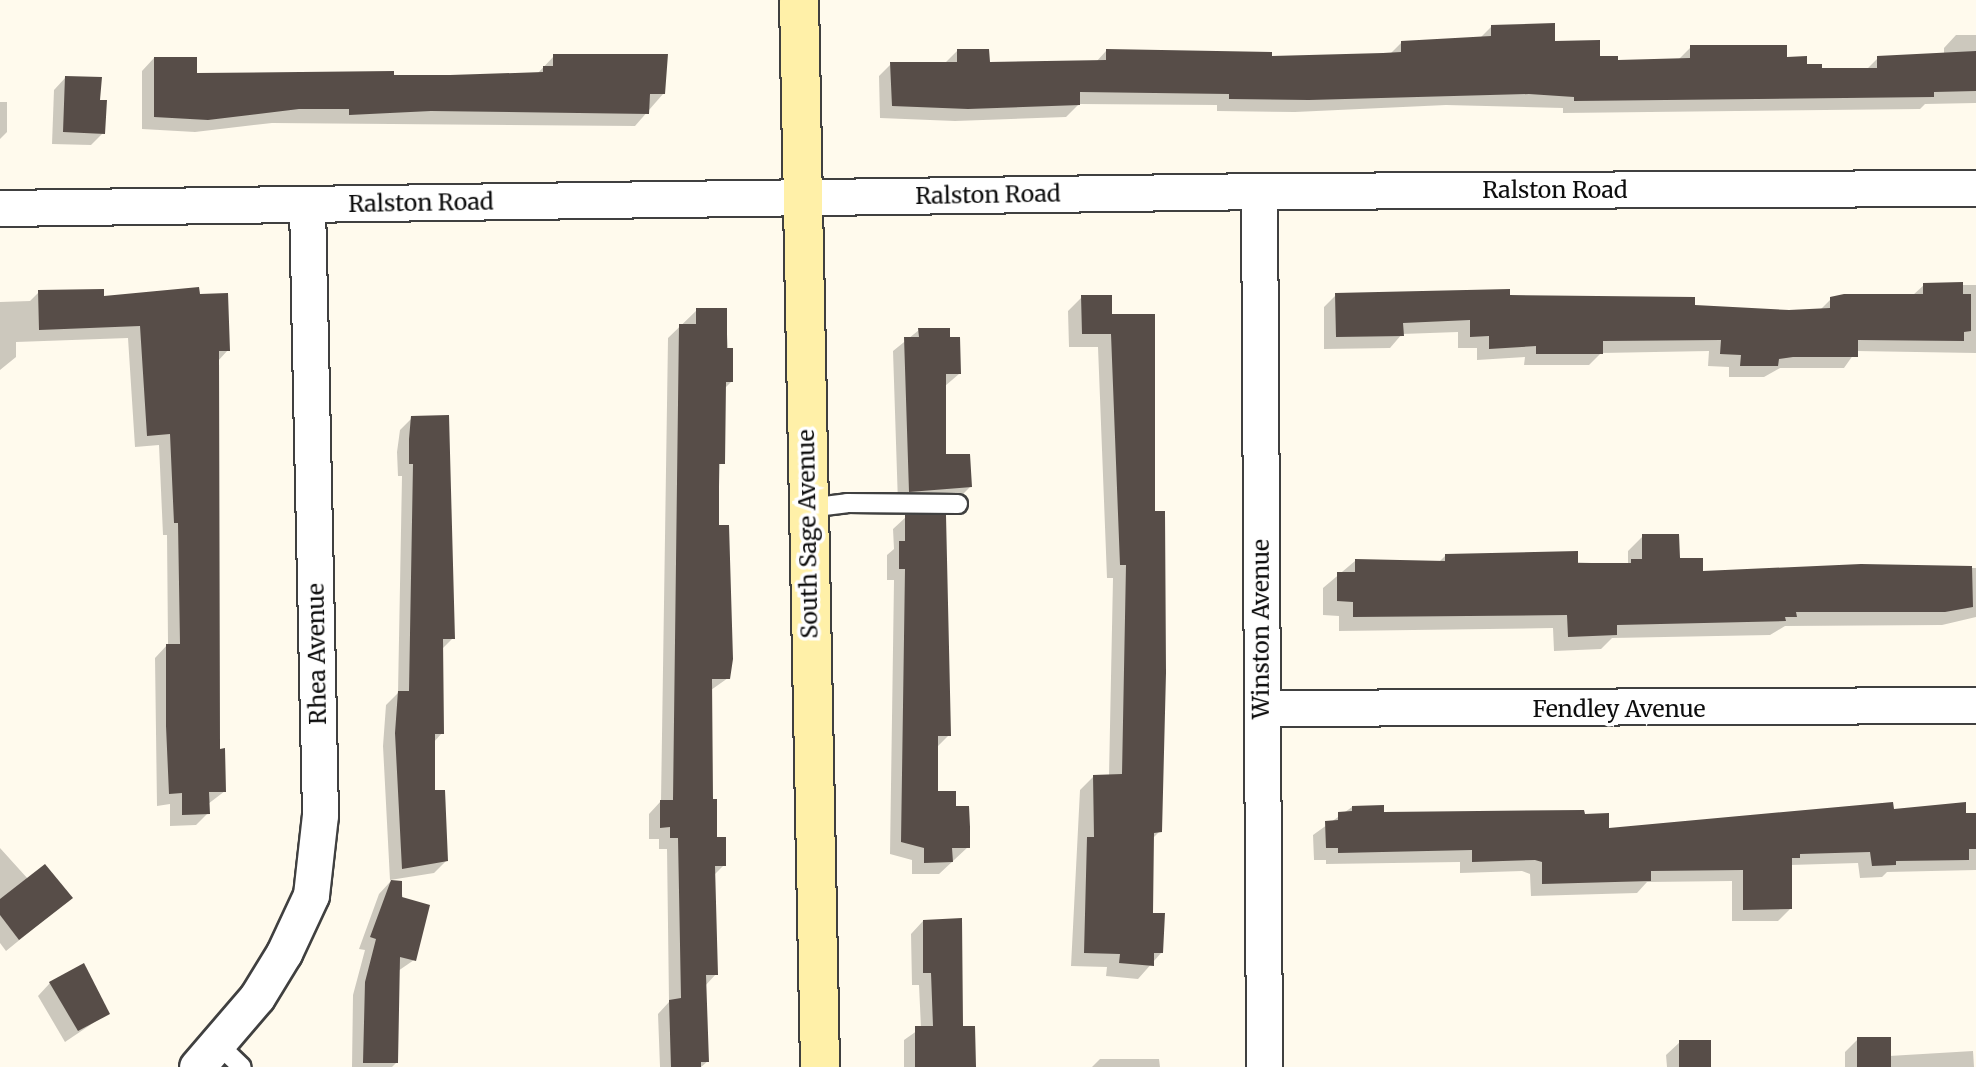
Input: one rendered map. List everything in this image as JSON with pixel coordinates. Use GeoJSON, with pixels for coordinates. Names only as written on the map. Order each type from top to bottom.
{"type":"FeatureCollection","features":[{"type":"Feature","properties":{"kind":"street","name":"South Sage Avenue"},"geometry":{"type":"LineString","coordinates":[[799,0],[820,1067]]}},
{"type":"Feature","properties":{"kind":"street","name":"Ralston Road"},"geometry":{"type":"LineString","coordinates":[[0,208],[1259,191],[1976,188]]}},
{"type":"Feature","properties":{"kind":"street","name":"Winston Avenue"},"geometry":{"type":"LineString","coordinates":[[1259,191],[1264,1067]]}},
{"type":"Feature","properties":{"kind":"street","name":"Rhea Avenue"},"geometry":{"type":"LineString","coordinates":[[220,1060],[284,953],[312,895],[320,815],[307,205]]}},
{"type":"Feature","properties":{"kind":"street","name":"Fendley Avenue"},"geometry":{"type":"LineString","coordinates":[[1262,708],[1976,705]]}},
{"type":"Feature","properties":{"kind":"lane"},"geometry":{"type":"LineString","coordinates":[[808,508],[958,504]]}},
{"type":"Feature","properties":{"kind":"building"},"geometry":{"type":"Polygon","coordinates":[[[1555,23],[1555,41],[1600,40],[1600,56],[1618,56],[1618,60],[1690,58],[1690,45],[1787,45],[1787,57],[1807,56],[1807,64],[1822,64],[1822,68],[1877,68],[1877,56],[1976,51],[1976,91],[1934,92],[1934,97],[1574,101],[1574,97],[1529,94],[1309,100],[1229,99],[1229,94],[1080,92],[1080,105],[968,109],[892,106],[890,62],[957,62],[957,49],[989,49],[990,62],[1106,60],[1106,49],[1272,52],[1272,56],[1383,53],[1401,52],[1401,41],[1491,36],[1491,25],[1555,23]]]}},
{"type":"Feature","properties":{"kind":"building"},"geometry":{"type":"Polygon","coordinates":[[[553,54],[668,54],[665,94],[650,94],[649,114],[431,111],[349,115],[349,109],[299,109],[208,120],[154,117],[154,57],[197,57],[197,73],[394,71],[394,75],[450,75],[543,72],[543,66],[553,66],[553,54]]]}},
{"type":"Feature","properties":{"kind":"building"},"geometry":{"type":"Polygon","coordinates":[[[65,76],[102,77],[100,100],[107,100],[105,134],[63,132],[65,76]]]}},
{"type":"Feature","properties":{"kind":"building"},"geometry":{"type":"Polygon","coordinates":[[[1963,282],[1963,294],[1971,294],[1971,331],[1964,332],[1964,341],[1858,340],[1858,357],[1793,357],[1779,359],[1778,366],[1740,366],[1741,355],[1720,354],[1721,340],[1603,341],[1603,354],[1536,354],[1536,346],[1489,349],[1489,336],[1470,337],[1470,320],[1403,323],[1404,336],[1336,337],[1335,293],[1510,289],[1510,295],[1695,297],[1695,305],[1789,310],[1830,308],[1830,297],[1844,294],[1923,294],[1923,283],[1963,282]]]}},
{"type":"Feature","properties":{"kind":"building"},"geometry":{"type":"Polygon","coordinates":[[[199,287],[200,294],[228,293],[230,351],[219,351],[220,749],[225,748],[226,792],[209,792],[210,814],[182,815],[182,793],[169,794],[166,726],[166,644],[180,644],[178,523],[174,523],[170,434],[147,436],[140,326],[39,330],[38,290],[104,289],[104,296],[199,287]]]}},
{"type":"Feature","properties":{"kind":"building"},"geometry":{"type":"Polygon","coordinates":[[[1081,295],[1112,295],[1112,314],[1155,314],[1155,511],[1165,511],[1166,673],[1162,832],[1154,833],[1153,913],[1165,913],[1163,953],[1154,953],[1154,966],[1119,963],[1120,954],[1084,953],[1087,837],[1094,837],[1093,775],[1122,774],[1126,565],[1120,565],[1111,334],[1082,334],[1081,295]]]}},
{"type":"Feature","properties":{"kind":"building"},"geometry":{"type":"Polygon","coordinates":[[[696,308],[727,308],[727,348],[733,348],[733,382],[726,382],[725,464],[719,464],[719,525],[729,525],[733,659],[730,679],[712,679],[713,799],[717,799],[717,837],[726,837],[726,866],[715,866],[718,975],[706,975],[709,1062],[701,1062],[701,1067],[671,1067],[669,1000],[681,998],[678,838],[670,838],[670,827],[660,828],[660,800],[673,800],[679,324],[696,324],[696,308]]]}},
{"type":"Feature","properties":{"kind":"building"},"geometry":{"type":"Polygon","coordinates":[[[918,328],[950,328],[950,337],[960,337],[961,374],[946,374],[946,454],[970,454],[972,487],[909,492],[904,337],[919,337],[918,328]]]}},
{"type":"Feature","properties":{"kind":"building"},"geometry":{"type":"Polygon","coordinates":[[[449,415],[455,639],[443,639],[444,734],[435,734],[435,790],[445,790],[448,861],[402,869],[395,733],[398,691],[409,691],[413,464],[409,464],[411,416],[449,415]]]}},
{"type":"Feature","properties":{"kind":"building"},"geometry":{"type":"Polygon","coordinates":[[[905,515],[946,515],[951,736],[938,736],[938,791],[956,791],[956,806],[969,806],[970,827],[970,848],[952,848],[953,862],[924,863],[924,848],[901,842],[905,569],[899,569],[899,541],[905,541],[905,515]]]}},
{"type":"Feature","properties":{"kind":"building"},"geometry":{"type":"Polygon","coordinates":[[[1642,534],[1679,534],[1680,558],[1703,558],[1703,571],[1861,564],[1972,566],[1973,607],[1945,612],[1796,612],[1797,617],[1785,617],[1786,621],[1617,625],[1617,635],[1568,637],[1567,615],[1353,617],[1353,602],[1337,601],[1337,572],[1355,572],[1355,559],[1445,561],[1445,554],[1578,551],[1578,563],[1631,563],[1631,559],[1642,559],[1642,534]]]}},
{"type":"Feature","properties":{"kind":"building"},"geometry":{"type":"Polygon","coordinates":[[[1893,802],[1894,809],[1966,802],[1966,813],[1976,813],[1976,849],[1969,849],[1969,860],[1896,861],[1896,865],[1872,866],[1870,852],[1800,854],[1800,858],[1792,858],[1792,909],[1743,910],[1743,870],[1651,871],[1651,881],[1542,884],[1542,862],[1535,860],[1472,862],[1472,850],[1338,853],[1338,848],[1326,848],[1325,821],[1338,820],[1338,812],[1352,811],[1352,806],[1384,805],[1384,812],[1584,810],[1585,814],[1609,813],[1609,828],[1893,802]]]}},
{"type":"Feature","properties":{"kind":"building"},"geometry":{"type":"Polygon","coordinates":[[[45,864],[73,898],[19,940],[0,915],[0,899],[45,864]]]}},
{"type":"Feature","properties":{"kind":"building"},"geometry":{"type":"Polygon","coordinates":[[[391,880],[402,881],[402,897],[430,905],[416,961],[400,957],[398,1063],[363,1063],[365,982],[376,939],[370,937],[391,880]]]}},
{"type":"Feature","properties":{"kind":"building"},"geometry":{"type":"Polygon","coordinates":[[[962,918],[963,1026],[975,1026],[976,1067],[915,1067],[915,1026],[933,1026],[931,973],[923,973],[923,920],[962,918]]]}},
{"type":"Feature","properties":{"kind":"building"},"geometry":{"type":"Polygon","coordinates":[[[84,963],[110,1014],[78,1031],[49,982],[84,963]]]}},
{"type":"Feature","properties":{"kind":"building"},"geometry":{"type":"Polygon","coordinates":[[[1857,1037],[1891,1037],[1891,1067],[1857,1067],[1857,1037]]]}},
{"type":"Feature","properties":{"kind":"building"},"geometry":{"type":"Polygon","coordinates":[[[1679,1040],[1711,1040],[1711,1067],[1679,1067],[1679,1040]]]}}]}
